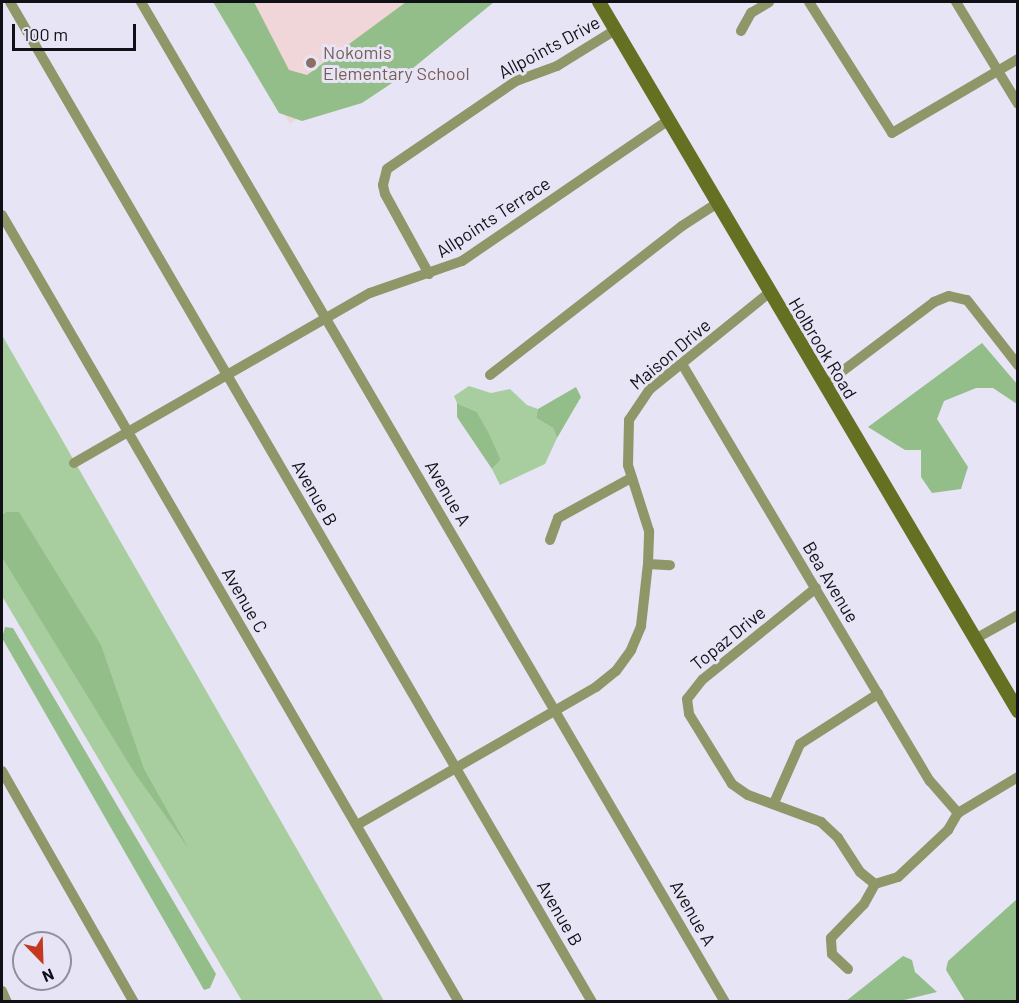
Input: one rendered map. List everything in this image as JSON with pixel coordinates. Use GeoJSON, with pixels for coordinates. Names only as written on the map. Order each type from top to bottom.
{"type":"FeatureCollection","features":[{"type":"Feature","properties":{"kind":"street","name":"Avenue B"},"geometry":{"type":"LineString","coordinates":[[10,2],[592,1002]]}},
{"type":"Feature","properties":{"kind":"street","name":"Avenue A"},"geometry":{"type":"LineString","coordinates":[[141,2],[725,1002]]}},
{"type":"Feature","properties":{"kind":"street","name":"Holbrook Road"},"geometry":{"type":"LineString","coordinates":[[599,2],[716,204],[1017,711]]}},
{"type":"Feature","properties":{"kind":"street"},"geometry":{"type":"LineString","coordinates":[[741,31],[751,13],[770,2]]}},
{"type":"Feature","properties":{"kind":"street"},"geometry":{"type":"LineString","coordinates":[[809,2],[892,133],[1017,59]]}},
{"type":"Feature","properties":{"kind":"street"},"geometry":{"type":"LineString","coordinates":[[957,2],[1017,104]]}},
{"type":"Feature","properties":{"kind":"street","name":"Allpoints Drive"},"geometry":{"type":"LineString","coordinates":[[429,274],[385,194],[383,185],[387,169],[506,87],[557,66],[615,30]]}},
{"type":"Feature","properties":{"kind":"street","name":"Allpoints Terrace"},"geometry":{"type":"LineString","coordinates":[[74,463],[325,318],[394,282],[429,274],[476,252],[668,121]]}},
{"type":"Feature","properties":{"kind":"street"},"geometry":{"type":"LineString","coordinates":[[490,375],[682,225],[716,204]]}},
{"type":"Feature","properties":{"kind":"street","name":"Avenue C"},"geometry":{"type":"LineString","coordinates":[[2,214],[459,1002]]}},
{"type":"Feature","properties":{"kind":"street","name":"Maison Drive"},"geometry":{"type":"LineString","coordinates":[[357,825],[606,681],[631,650],[642,619],[649,531],[631,478],[626,445],[632,412],[650,389],[770,293]]}},
{"type":"Feature","properties":{"kind":"street"},"geometry":{"type":"LineString","coordinates":[[824,385],[934,302],[950,296],[968,300],[1017,365]]}},
{"type":"Feature","properties":{"kind":"street","name":"Bea Avenue"},"geometry":{"type":"LineString","coordinates":[[682,364],[930,781],[958,813]]}},
{"type":"Feature","properties":{"kind":"street"},"geometry":{"type":"LineString","coordinates":[[550,540],[558,518],[631,478]]}},
{"type":"Feature","properties":{"kind":"street"},"geometry":{"type":"LineString","coordinates":[[648,564],[670,565]]}},
{"type":"Feature","properties":{"kind":"street","name":"Topaz Drive"},"geometry":{"type":"LineString","coordinates":[[816,588],[702,680],[687,699],[688,714],[732,784],[748,795],[774,802],[829,829],[860,872],[875,884]]}},
{"type":"Feature","properties":{"kind":"street"},"geometry":{"type":"LineString","coordinates":[[975,639],[1017,615]]}},
{"type":"Feature","properties":{"kind":"street"},"geometry":{"type":"LineString","coordinates":[[774,802],[800,744],[878,694]]}},
{"type":"Feature","properties":{"kind":"street"},"geometry":{"type":"LineString","coordinates":[[2,771],[134,1002]]}},
{"type":"Feature","properties":{"kind":"street"},"geometry":{"type":"LineString","coordinates":[[848,969],[831,954],[831,938],[864,904],[875,884],[904,873],[948,830],[958,813],[1017,777]]}},
{"type":"Feature","properties":{"kind":"street"},"geometry":{"type":"LineString","coordinates":[[2,991],[8,1002]]}},
{"type":"Feature","properties":{"kind":"shaded area","name":"Nokomis Elementary School"},"geometry":{"type":"Polygon","coordinates":[[[222,2],[443,2],[290,124],[222,2]]]}},
{"type":"Feature","properties":{"kind":"green space"},"geometry":{"type":"Polygon","coordinates":[[[213,2],[254,2],[289,70],[307,75],[406,2],[494,2],[407,73],[362,103],[302,121],[279,113],[213,2]]]}},
{"type":"Feature","properties":{"kind":"green space"},"geometry":{"type":"Polygon","coordinates":[[[2,335],[384,1001],[242,1001],[2,596],[2,335]]]}},
{"type":"Feature","properties":{"kind":"green space"},"geometry":{"type":"Polygon","coordinates":[[[982,343],[1017,384],[1017,404],[993,388],[976,388],[944,401],[937,419],[968,467],[961,489],[932,493],[921,477],[921,450],[905,450],[868,427],[982,343]]]}},
{"type":"Feature","properties":{"kind":"green space"},"geometry":{"type":"Polygon","coordinates":[[[469,386],[491,393],[510,389],[527,405],[538,409],[536,418],[553,428],[557,438],[545,464],[500,485],[492,469],[501,460],[477,412],[457,403],[454,396],[469,386]]]}},
{"type":"Feature","properties":{"kind":"green space"},"geometry":{"type":"Polygon","coordinates":[[[576,387],[581,397],[557,438],[553,428],[536,418],[538,409],[576,387]]]}},
{"type":"Feature","properties":{"kind":"green space"},"geometry":{"type":"Polygon","coordinates":[[[457,403],[477,412],[489,434],[501,460],[492,469],[457,417],[457,403]]]}},
{"type":"Feature","properties":{"kind":"green space"},"geometry":{"type":"Polygon","coordinates":[[[7,512],[19,512],[101,645],[144,769],[189,849],[134,772],[2,557],[2,515],[7,512]]]}},
{"type":"Feature","properties":{"kind":"green space"},"geometry":{"type":"Polygon","coordinates":[[[5,627],[13,628],[216,974],[210,988],[204,990],[2,638],[5,627]]]}},
{"type":"Feature","properties":{"kind":"green space"},"geometry":{"type":"Polygon","coordinates":[[[1017,899],[1017,1001],[965,1001],[946,970],[948,961],[1017,899]]]}},
{"type":"Feature","properties":{"kind":"green space"},"geometry":{"type":"Polygon","coordinates":[[[903,956],[912,960],[915,972],[937,992],[900,1001],[846,1001],[903,956]]]}},
{"type":"Feature","properties":{"kind":"place","name":"Nokomis Elementary School"},"geometry":{"type":"Point","coordinates":[311,63]}}]}
